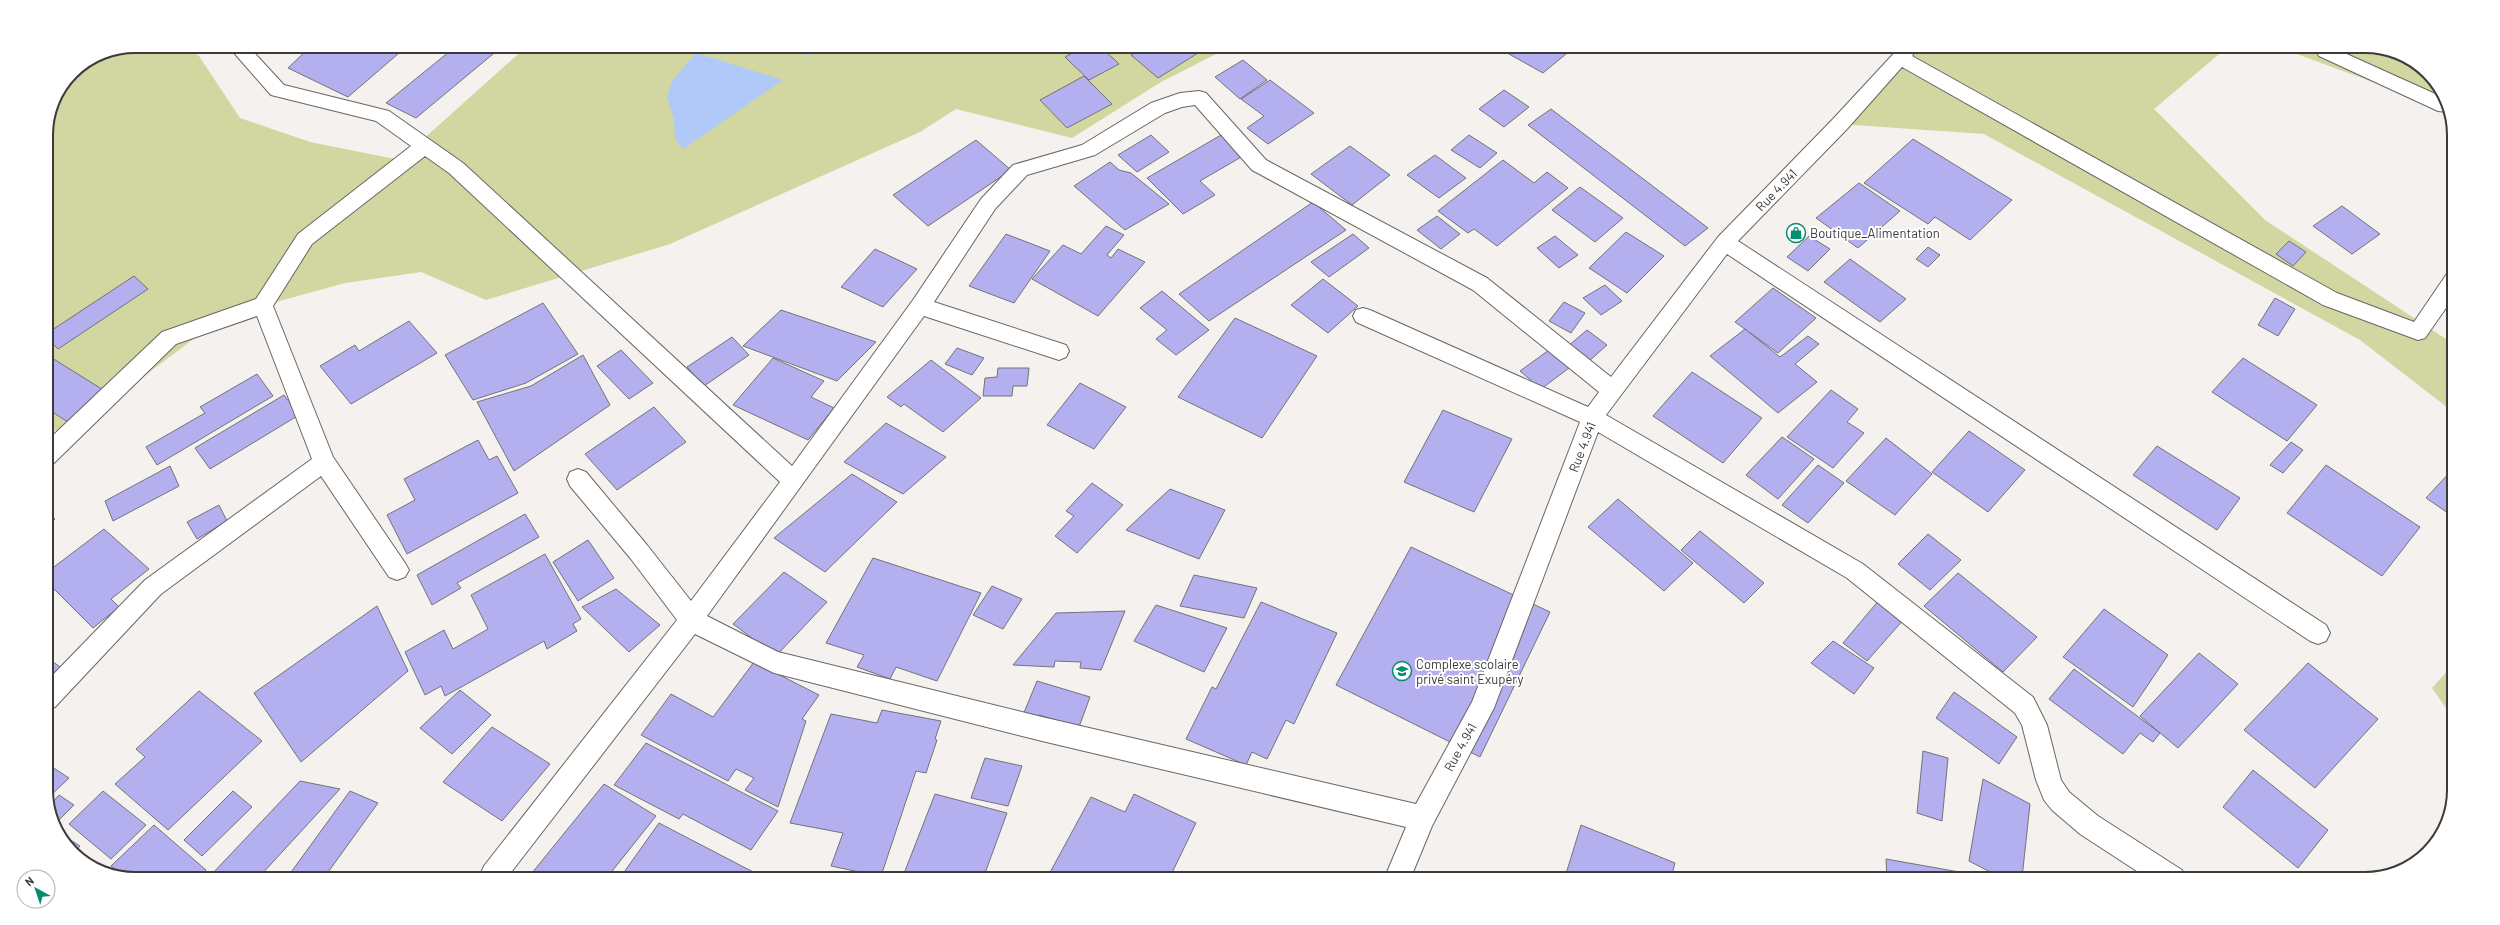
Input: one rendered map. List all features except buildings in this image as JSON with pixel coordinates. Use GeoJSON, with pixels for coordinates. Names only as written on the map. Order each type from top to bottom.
{"type":"FeatureCollection","features":[{"type":"Feature","properties":{"kind":"street"},"geometry":{"type":"LineString","coordinates":[[244,53],[278,90],[382,116],[456,168],[794,481]]}},
{"type":"Feature","properties":{"kind":"street"},"geometry":{"type":"LineString","coordinates":[[1903,53],[2330,299],[2418,332],[2447,290]]}},
{"type":"Feature","properties":{"kind":"street","name":"Rue 4.941"},"geometry":{"type":"LineString","coordinates":[[1400,872],[1422,818],[1482,708],[1592,418],[1725,242],[1840,124],[1903,53]]}},
{"type":"Feature","properties":{"kind":"street"},"geometry":{"type":"LineString","coordinates":[[2330,53],[2441,104]]}},
{"type":"Feature","properties":{"kind":"street"},"geometry":{"type":"LineString","coordinates":[[495,872],[691,620],[794,481],[920,306],[988,204],[1020,170],[1088,150],[1158,108],[1180,100],[1199,98],[1259,165],[1417,252],[1480,284],[1613,391]]}},
{"type":"Feature","properties":{"kind":"street"},"geometry":{"type":"LineString","coordinates":[[53,449],[169,338],[263,305],[306,239],[425,146]]}},
{"type":"Feature","properties":{"kind":"street"},"geometry":{"type":"LineString","coordinates":[[1725,242],[2318,633]]}},
{"type":"Feature","properties":{"kind":"street"},"geometry":{"type":"LineString","coordinates":[[263,305],[324,462],[398,570]]}},
{"type":"Feature","properties":{"kind":"street"},"geometry":{"type":"LineString","coordinates":[[920,306],[1059,350]]}},
{"type":"Feature","properties":{"kind":"street"},"geometry":{"type":"LineString","coordinates":[[1363,316],[1592,418],[1855,571],[2011,692],[2024,705],[2034,720],[2053,792],[2071,813],[2162,872]]}},
{"type":"Feature","properties":{"kind":"street"},"geometry":{"type":"LineString","coordinates":[[53,691],[154,587],[324,462]]}},
{"type":"Feature","properties":{"kind":"street"},"geometry":{"type":"LineString","coordinates":[[578,479],[639,552],[691,620],[774,662],[1042,729],[1422,818]]}},
{"type":"Feature","properties":{"kind":"green space"},"geometry":{"type":"Polygon","coordinates":[[[130,53],[195,53],[199,56],[240,118],[310,142],[400,160],[519,53],[1218,53],[1161,82],[1072,138],[956,109],[920,132],[670,244],[486,300],[421,272],[345,283],[258,307],[200,334],[143,377],[55,431],[53,429],[53,130],[59,104],[73,81],[89,67],[109,57],[130,53]]]}},
{"type":"Feature","properties":{"kind":"green space"},"geometry":{"type":"Polygon","coordinates":[[[1904,53],[2220,53],[2154,109],[2265,220],[2447,340],[2447,407],[2360,340],[1984,134],[1840,124],[1904,53]]]}},
{"type":"Feature","properties":{"kind":"green space"},"geometry":{"type":"Polygon","coordinates":[[[2294,53],[2365,53],[2391,57],[2411,67],[2423,77],[2436,94],[2442,108],[2294,53]]]}},
{"type":"Feature","properties":{"kind":"green space"},"geometry":{"type":"Polygon","coordinates":[[[2447,671],[2447,710],[2432,688],[2447,671]]]}},
{"type":"Feature","properties":{"kind":"water"},"geometry":{"type":"Polygon","coordinates":[[[696,53],[783,80],[683,149],[675,138],[674,119],[667,97],[672,81],[696,53]]]}},
{"type":"Feature","properties":{"kind":"water"},"geometry":{"type":"Polygon","coordinates":[[[794,53],[814,53],[808,55],[794,53]]]}},
{"type":"Feature","properties":{"kind":"place","name":"Boutique_Alimentation"},"geometry":{"type":"Point","coordinates":[1796,233]}},
{"type":"Feature","properties":{"kind":"place","name":"Complexe scolaire privé saint Exupéry"},"geometry":{"type":"Point","coordinates":[1402,671]}}]}
